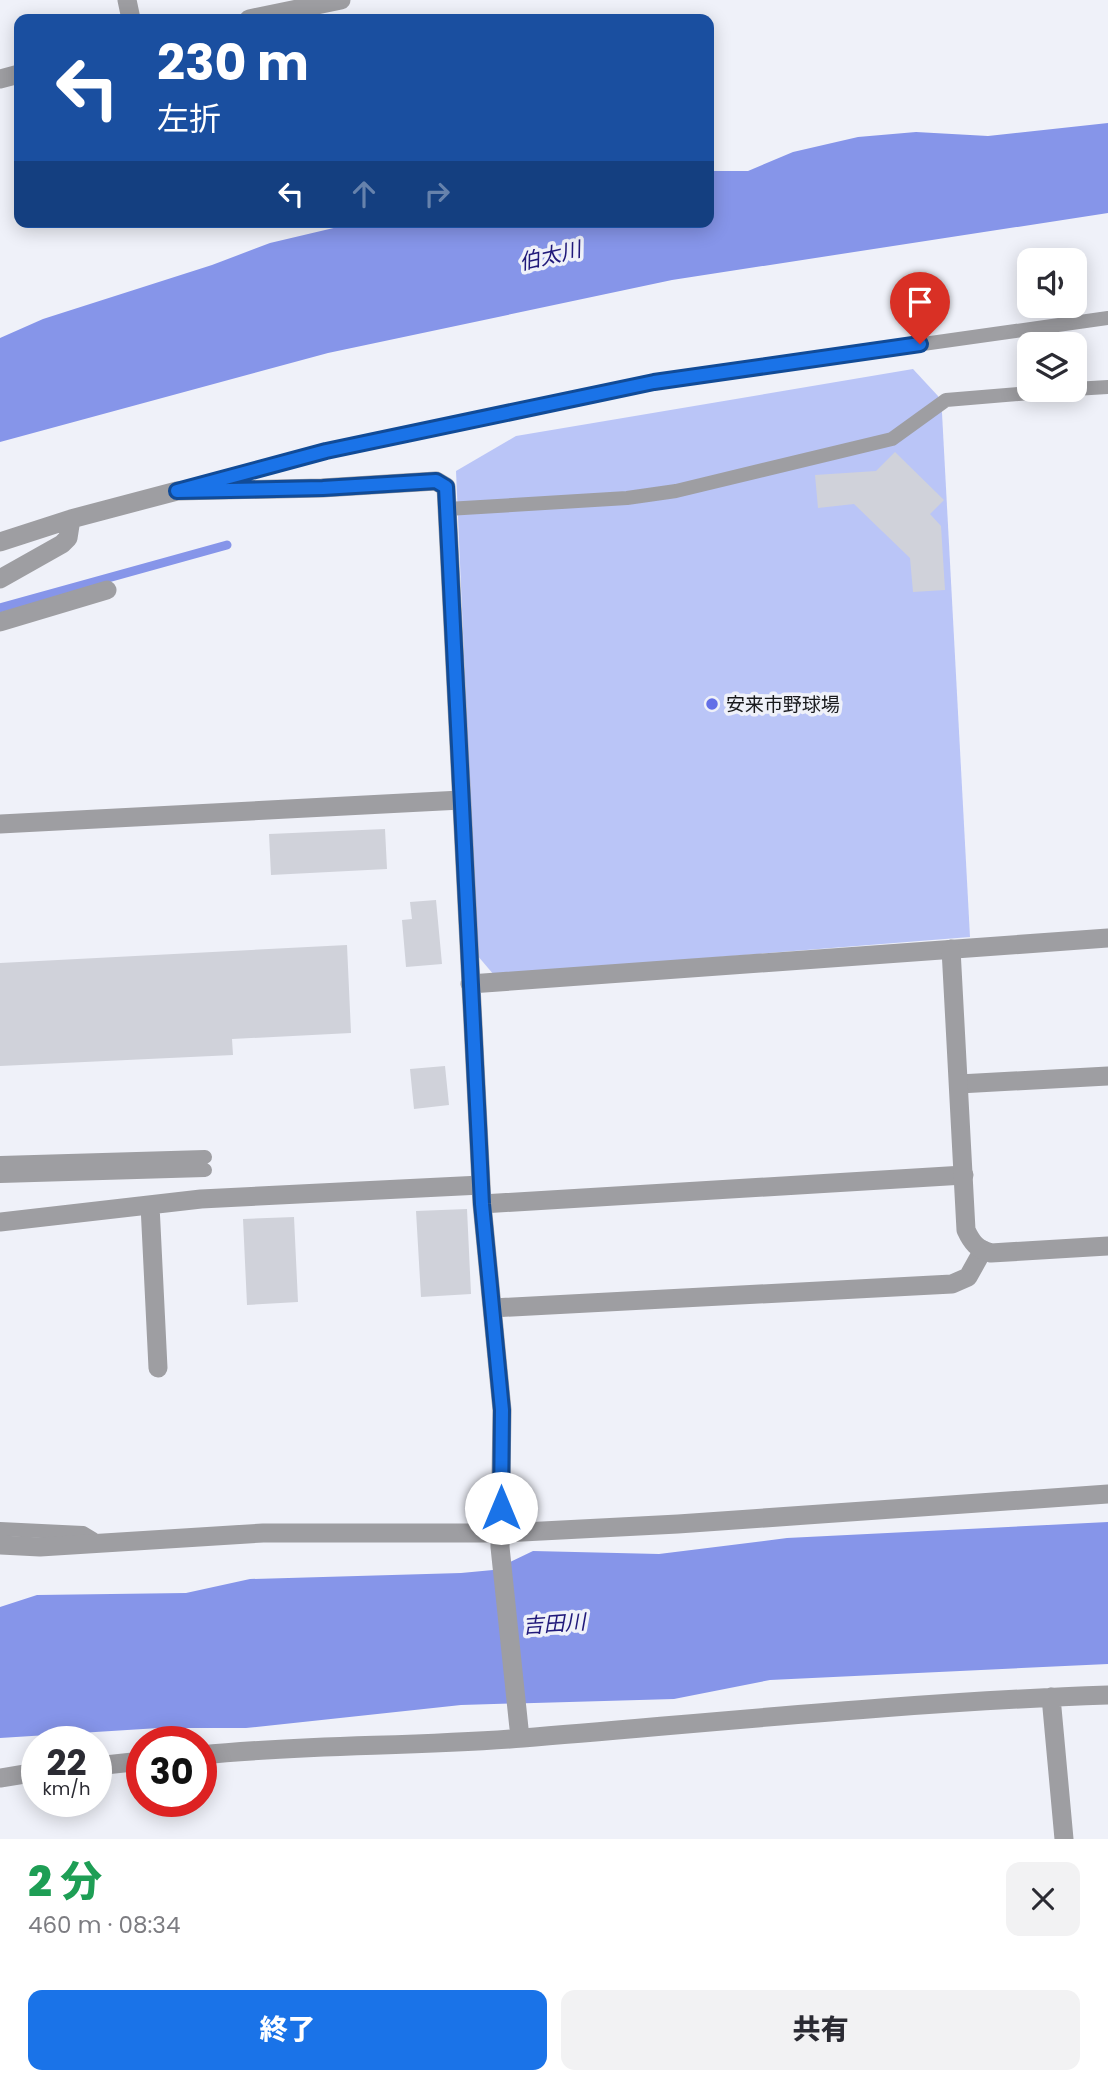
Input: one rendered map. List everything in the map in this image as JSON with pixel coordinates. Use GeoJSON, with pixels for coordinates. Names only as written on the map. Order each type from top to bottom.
{"type":"FeatureCollection","features":[{"type":"Feature","properties":{"kind":"street"},"geometry":{"type":"LineString","coordinates":[[273,14],[341,0]]}},
{"type":"Feature","properties":{"kind":"street"},"geometry":{"type":"LineString","coordinates":[[0,542],[71,519],[177,491],[323,488],[436,481],[446,487],[481,1195],[502,1410],[501,1540],[520,1738]]}},
{"type":"Feature","properties":{"kind":"street"},"geometry":{"type":"LineString","coordinates":[[0,579],[62,544],[68,538],[71,519]]}},
{"type":"Feature","properties":{"kind":"street"},"geometry":{"type":"LineString","coordinates":[[0,622],[107,590]]}},
{"type":"Feature","properties":{"kind":"street"},"geometry":{"type":"LineString","coordinates":[[0,824],[461,800]]}},
{"type":"Feature","properties":{"kind":"street"},"geometry":{"type":"LineString","coordinates":[[470,984],[1108,938]]}},
{"type":"Feature","properties":{"kind":"street"},"geometry":{"type":"LineString","coordinates":[[951,949],[966,1230],[975,1246],[982,1250],[1108,1246]]}},
{"type":"Feature","properties":{"kind":"street"},"geometry":{"type":"LineString","coordinates":[[960,1084],[1108,1076]]}},
{"type":"Feature","properties":{"kind":"street"},"geometry":{"type":"LineString","coordinates":[[0,1222],[201,1199],[481,1195],[964,1175]]}},
{"type":"Feature","properties":{"kind":"street"},"geometry":{"type":"LineString","coordinates":[[150,1205],[158,1368]]}},
{"type":"Feature","properties":{"kind":"street"},"geometry":{"type":"LineString","coordinates":[[493,1308],[952,1284],[968,1277],[982,1250]]}},
{"type":"Feature","properties":{"kind":"street"},"geometry":{"type":"LineString","coordinates":[[0,1545],[40,1547],[263,1533],[501,1540],[1108,1494]]}},
{"type":"Feature","properties":{"kind":"street"},"geometry":{"type":"LineString","coordinates":[[217,1753],[267,1748],[520,1738],[1051,1697],[1108,1695]]}},
{"type":"Feature","properties":{"kind":"street"},"geometry":{"type":"LineString","coordinates":[[1051,1697],[1064,1839]]}},
{"type":"Feature","properties":{"kind":"street"},"geometry":{"type":"LineString","coordinates":[[0,1778],[21,1775]]}},
{"type":"Feature","properties":{"kind":"lane"},"geometry":{"type":"LineString","coordinates":[[177,491],[326,451],[654,382],[1108,318]]}},
{"type":"Feature","properties":{"kind":"lane"},"geometry":{"type":"LineString","coordinates":[[1087,388],[1108,387]]}},
{"type":"Feature","properties":{"kind":"lane"},"geometry":{"type":"LineString","coordinates":[[447,509],[627,498],[676,491],[892,439],[946,400],[1017,394]]}},
{"type":"Feature","properties":{"kind":"lane"},"geometry":{"type":"LineString","coordinates":[[0,1163],[205,1164],[0,1176]]}},
{"type":"Feature","properties":{"kind":"lane"},"geometry":{"type":"LineString","coordinates":[[0,1529],[83,1533],[93,1539],[92,1543]]}},
{"type":"Feature","properties":{"kind":"shaded area","name":"安来市野球場"},"geometry":{"type":"Polygon","coordinates":[[[913,369],[938,396],[942,413],[970,937],[494,975],[477,955],[456,471],[516,436],[913,369]]]}},
{"type":"Feature","properties":{"kind":"water","name":"伯太川"},"geometry":{"type":"Polygon","coordinates":[[[1108,123],[1108,213],[672,280],[328,353],[0,442],[0,338],[43,319],[212,265],[270,243],[334,228],[714,228],[714,171],[748,171],[793,152],[858,137],[916,132],[988,136],[1108,123]]]}},
{"type":"Feature","properties":{"kind":"water","name":"吉田川"},"geometry":{"type":"Polygon","coordinates":[[[1108,1522],[1108,1664],[770,1680],[674,1699],[461,1705],[246,1728],[126,1726],[126,1730],[112,1731],[112,1726],[21,1726],[21,1737],[0,1738],[0,1607],[37,1595],[186,1593],[250,1579],[461,1573],[493,1570],[533,1551],[659,1554],[787,1538],[1108,1522]]]}},
{"type":"Feature","properties":{"kind":"building"},"geometry":{"type":"Polygon","coordinates":[[[895,452],[944,500],[930,514],[941,526],[945,590],[913,592],[910,558],[854,504],[818,508],[815,475],[876,471],[895,452]]]}},
{"type":"Feature","properties":{"kind":"building"},"geometry":{"type":"Polygon","coordinates":[[[385,829],[387,869],[271,875],[269,834],[385,829]]]}},
{"type":"Feature","properties":{"kind":"building"},"geometry":{"type":"Polygon","coordinates":[[[436,900],[442,964],[406,967],[402,920],[412,919],[410,902],[436,900]]]}},
{"type":"Feature","properties":{"kind":"building"},"geometry":{"type":"Polygon","coordinates":[[[347,945],[351,1033],[232,1039],[233,1055],[0,1066],[0,963],[347,945]]]}},
{"type":"Feature","properties":{"kind":"building"},"geometry":{"type":"Polygon","coordinates":[[[445,1066],[449,1105],[414,1109],[410,1069],[445,1066]]]}},
{"type":"Feature","properties":{"kind":"building"},"geometry":{"type":"Polygon","coordinates":[[[467,1209],[471,1294],[421,1297],[416,1211],[467,1209]]]}},
{"type":"Feature","properties":{"kind":"building"},"geometry":{"type":"Polygon","coordinates":[[[294,1217],[298,1302],[247,1305],[243,1219],[294,1217]]]}},
{"type":"Feature","properties":{"kind":"waterway"},"geometry":{"type":"LineString","coordinates":[[0,608],[227,545]]}},
{"type":"Feature","properties":{"kind":"place","name":"安来市野球場"},"geometry":{"type":"Point","coordinates":[712,704]}},
{"type":"Feature","properties":{"kind":"route"},"geometry":{"type":"LineString","coordinates":[[501,1508],[502,1410],[482,1204],[446,487],[436,481],[323,488],[177,491],[326,451],[654,382],[920,344]]}}]}
